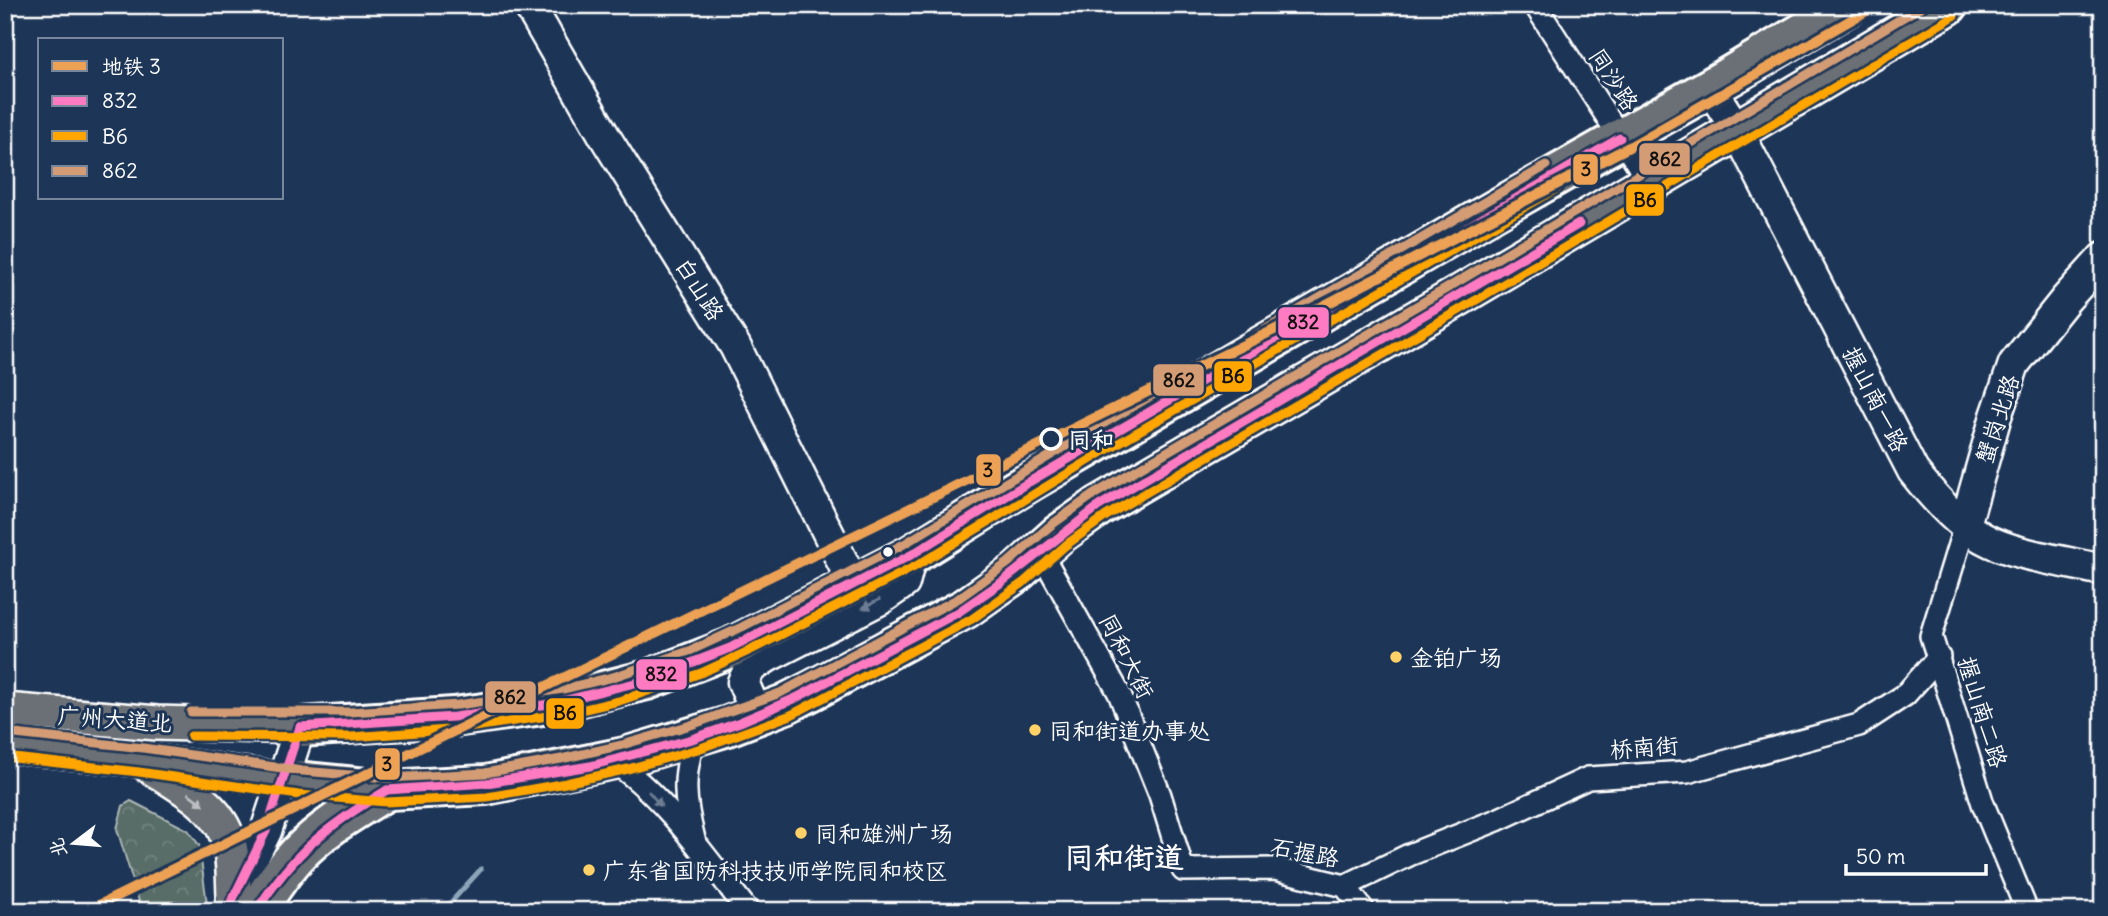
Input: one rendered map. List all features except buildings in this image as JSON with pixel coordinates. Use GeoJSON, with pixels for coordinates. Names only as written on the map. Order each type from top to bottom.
{"type":"FeatureCollection","features":[{"type":"Feature","properties":{"kind":"highway","name":"广州大道北"},"geometry":{"type":"LineString","coordinates":[[300,727],[454,716],[550,704],[616,689],[689,665],[730,648],[911,555],[1029,482],[1849,5]]}},
{"type":"Feature","properties":{"kind":"highway","name":"广州大道北"},"geometry":{"type":"LineString","coordinates":[[293,782],[387,790],[486,785],[610,760],[695,737],[785,704],[926,631],[995,588],[1099,506],[1450,302],[1948,5]]}},
{"type":"Feature","properties":{"kind":"highway"},"geometry":{"type":"LineString","coordinates":[[243,907],[308,845],[342,817],[387,790]]}},
{"type":"Feature","properties":{"kind":"main road","name":"广州大道北"},"geometry":{"type":"LineString","coordinates":[[5,710],[157,723],[300,727]]}},
{"type":"Feature","properties":{"kind":"main road","name":"广州大道北"},"geometry":{"type":"LineString","coordinates":[[5,745],[141,760],[293,782]]}},
{"type":"Feature","properties":{"kind":"main road"},"geometry":{"type":"LineString","coordinates":[[141,760],[204,804],[217,817],[227,836],[243,907]]}},
{"type":"Feature","properties":{"kind":"street","name":"白山路"},"geometry":{"type":"LineString","coordinates":[[529,5],[605,137],[735,346],[853,583]]}},
{"type":"Feature","properties":{"kind":"street","name":"同沙路"},"geometry":{"type":"LineString","coordinates":[[1535,5],[1648,182]]}},
{"type":"Feature","properties":{"kind":"street","name":"握山南一路"},"geometry":{"type":"LineString","coordinates":[[1710,88],[1737,130],[1913,471],[1965,525],[1983,538],[2008,547],[2103,570]]}},
{"type":"Feature","properties":{"kind":"street","name":"蟹岗北路"},"geometry":{"type":"LineString","coordinates":[[1965,525],[2014,364],[2103,258]]}},
{"type":"Feature","properties":{"kind":"street","name":"握山南二路"},"geometry":{"type":"LineString","coordinates":[[1965,525],[1931,636],[1983,804],[2027,911]]}},
{"type":"Feature","properties":{"kind":"street","name":"同和大街"},"geometry":{"type":"LineString","coordinates":[[1040,551],[1119,693],[1160,795],[1183,870]]}},
{"type":"Feature","properties":{"kind":"street"},"geometry":{"type":"LineString","coordinates":[[757,715],[743,682],[750,668],[881,599],[904,583],[911,555]]}},
{"type":"Feature","properties":{"kind":"street","name":"桥南街"},"geometry":{"type":"LineString","coordinates":[[1345,886],[1409,855],[1497,820],[1588,778],[1688,772],[1859,725],[1905,695],[1939,657]]}},
{"type":"Feature","properties":{"kind":"street"},"geometry":{"type":"LineString","coordinates":[[243,907],[266,831],[293,782],[300,727]]}},
{"type":"Feature","properties":{"kind":"street"},"geometry":{"type":"LineString","coordinates":[[695,737],[687,760],[685,780],[686,806],[695,844]]}},
{"type":"Feature","properties":{"kind":"street"},"geometry":{"type":"LineString","coordinates":[[610,760],[647,789],[748,911]]}},
{"type":"Feature","properties":{"kind":"street","name":"石握路"},"geometry":{"type":"LineString","coordinates":[[1183,870],[1275,869],[1345,886],[1364,911]]}},
{"type":"Feature","properties":{"kind":"green space"},"geometry":{"type":"Polygon","coordinates":[[[131,801],[188,830],[199,845],[207,904],[202,911],[142,911],[117,829],[123,806],[131,801]]]}},
{"type":"Feature","properties":{"kind":"waterway"},"geometry":{"type":"LineString","coordinates":[[443,911],[481,869]]}},
{"type":"Feature","properties":{"kind":"metro line","name":"3"},"geometry":{"type":"LineString","coordinates":[[87,911],[1321,307],[1629,147],[1877,5]]}},
{"type":"Feature","properties":{"kind":"transit line","name":"862"},"geometry":{"type":"LineString","coordinates":[[6,733],[143,748],[302,771],[387,778],[485,773],[622,745],[691,725],[780,693],[959,598],[1008,563],[1050,526],[1093,495],[1924,5]]}},
{"type":"Feature","properties":{"kind":"transit line","name":"B6"},"geometry":{"type":"LineString","coordinates":[[5,757],[139,772],[299,795],[386,802],[487,797],[628,769],[698,749],[791,715],[972,619],[1023,583],[1066,545],[1106,516],[1954,16]]}},
{"type":"Feature","properties":{"kind":"transit line","name":"832"},"geometry":{"type":"LineString","coordinates":[[300,727],[454,717],[550,704],[647,680],[730,648],[911,555],[1029,482],[1620,138]]}},
{"type":"Feature","properties":{"kind":"transit line","name":"862"},"geometry":{"type":"LineString","coordinates":[[191,712],[350,712],[458,705],[563,689],[613,677],[692,650],[904,544],[1091,431],[1546,166]]}},
{"type":"Feature","properties":{"kind":"transit line","name":"B6"},"geometry":{"type":"LineString","coordinates":[[191,736],[351,737],[461,729],[568,713],[619,701],[701,673],[916,566],[1103,452],[1558,188]]}},
{"type":"Feature","properties":{"kind":"transit line","name":"832"},"geometry":{"type":"LineString","coordinates":[[387,790],[487,783],[590,766],[692,739],[796,698],[957,613],[1002,582],[1099,506],[1579,224]]}},
{"type":"Feature","properties":{"kind":"transit line","name":"832"},"geometry":{"type":"LineString","coordinates":[[227,911],[266,831],[300,727]]}},
{"type":"Feature","properties":{"kind":"transit line","name":"832"},"geometry":{"type":"LineString","coordinates":[[256,911],[299,856],[329,828],[387,790]]}},
{"type":"Feature","properties":{"kind":"place","name":"同和"},"geometry":{"type":"Point","coordinates":[1051,439]}},
{"type":"Feature","properties":{"kind":"place","name":"金铂广场"},"geometry":{"type":"Point","coordinates":[1396,657]}},
{"type":"Feature","properties":{"kind":"place","name":"同和街道办事处"},"geometry":{"type":"Point","coordinates":[1035,730]}},
{"type":"Feature","properties":{"kind":"place","name":"同和雄洲广场"},"geometry":{"type":"Point","coordinates":[801,833]}},
{"type":"Feature","properties":{"kind":"place","name":"广东省国防科技技师学院同和校区"},"geometry":{"type":"Point","coordinates":[589,870]}},
{"type":"Feature","properties":{"kind":"district","name":"同和街道"},"geometry":{"type":"Point","coordinates":[1124,857]}}]}
